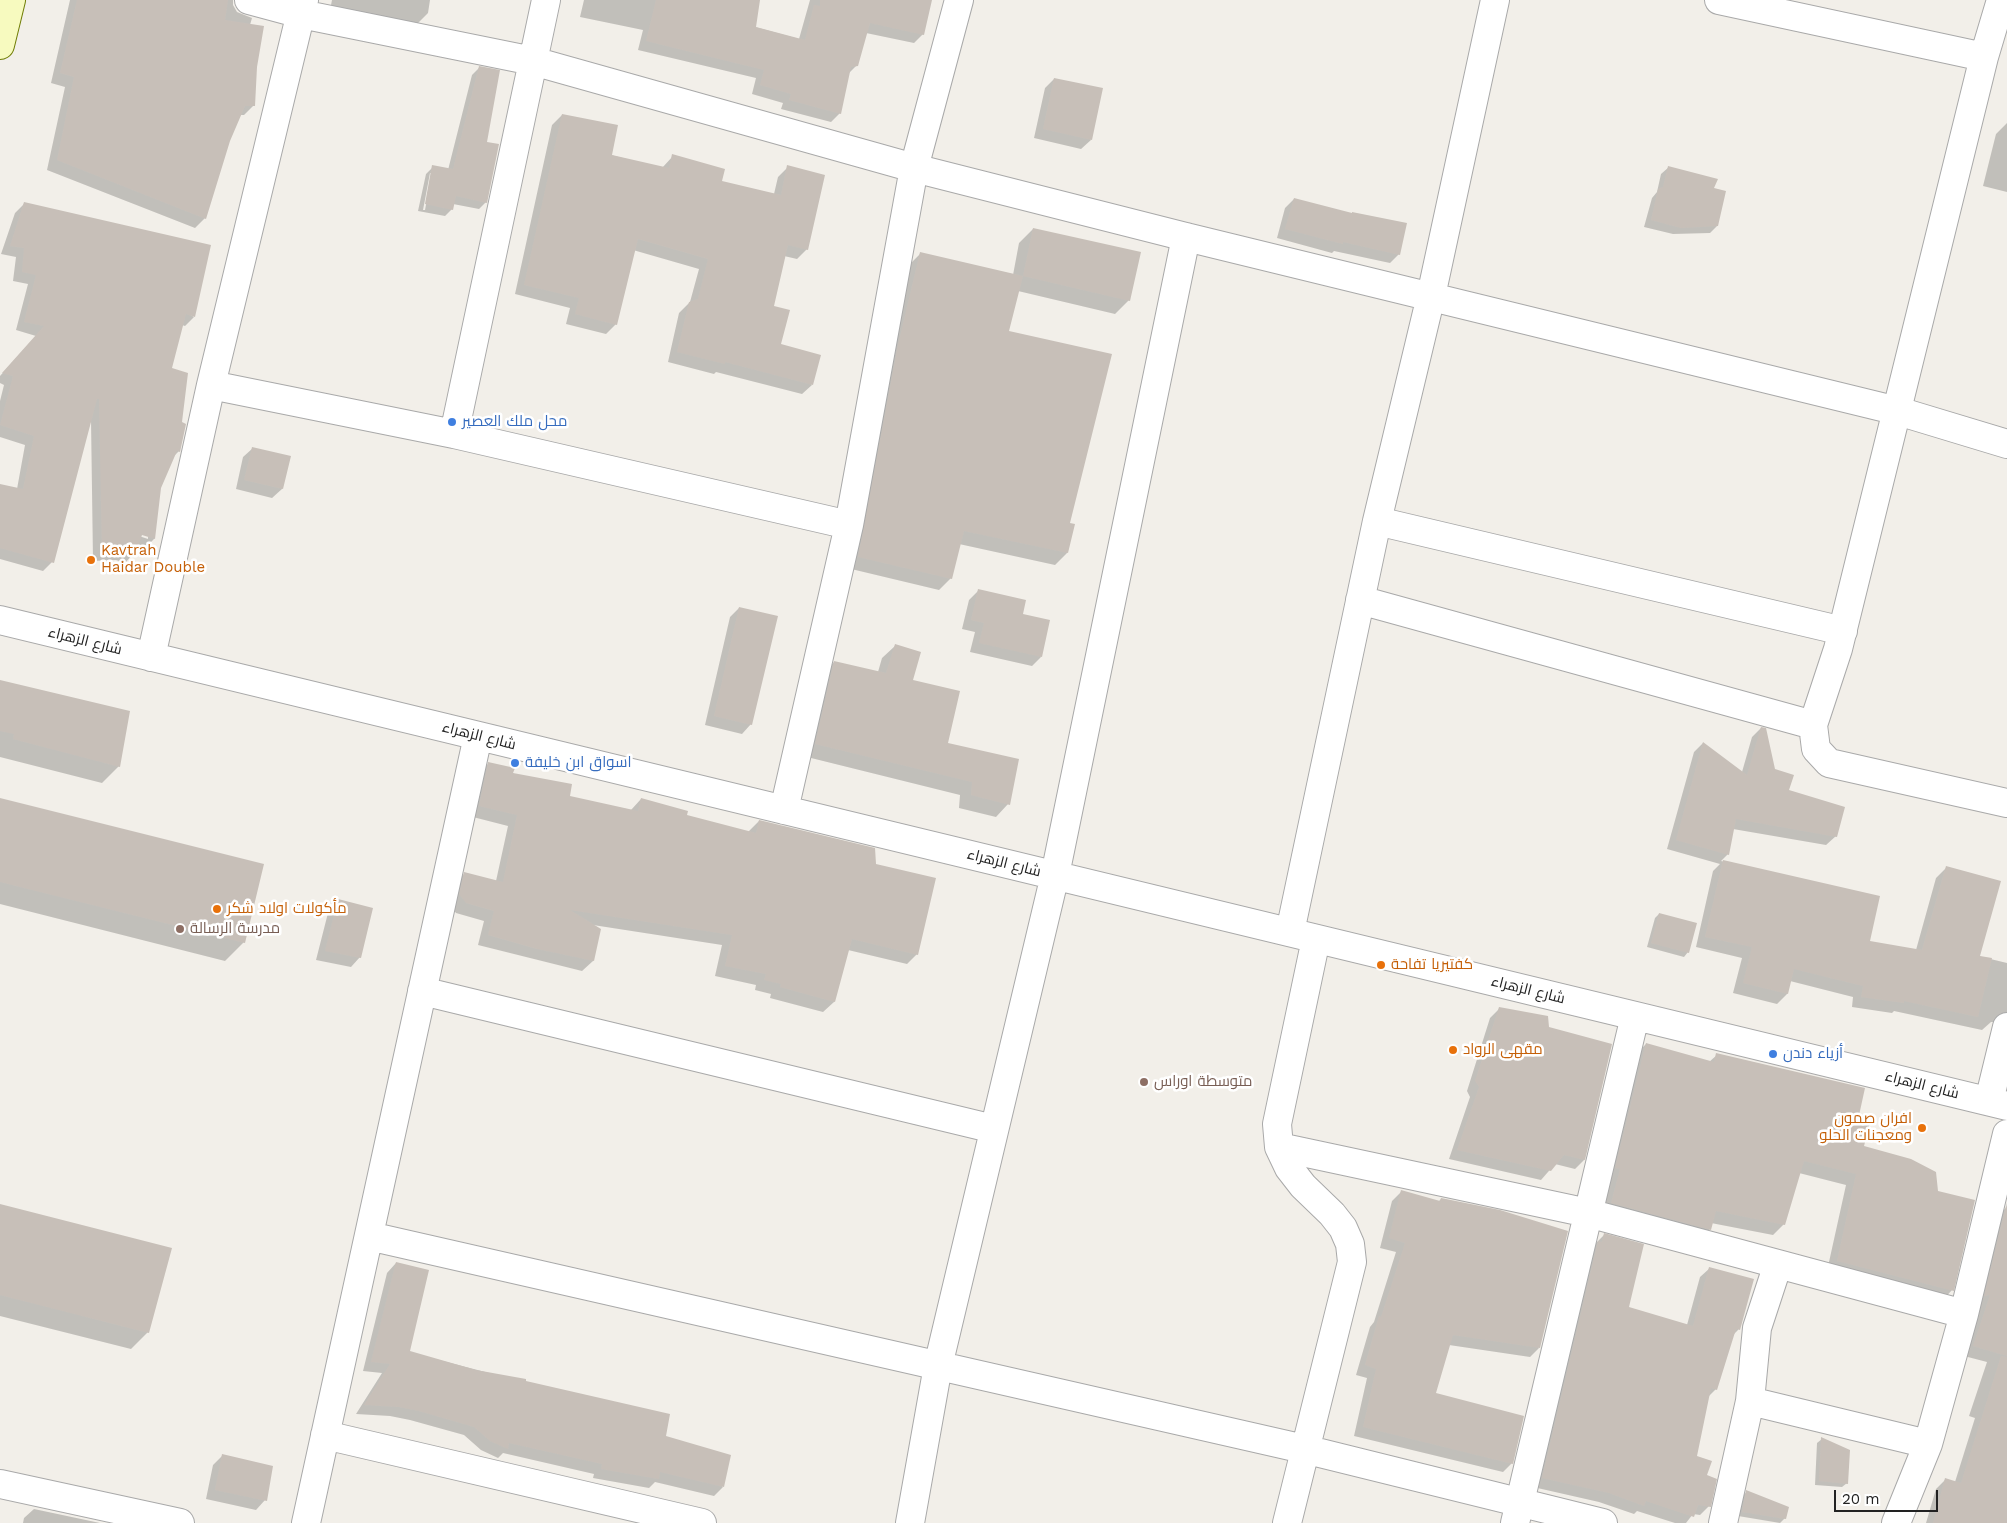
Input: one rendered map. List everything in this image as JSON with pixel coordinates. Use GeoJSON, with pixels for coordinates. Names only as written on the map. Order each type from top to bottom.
{"type":"FeatureCollection","features":[{"type":"Feature","properties":{"kind":"street"},"geometry":{"type":"LineString","coordinates":[[0,44],[11,0]]}},
{"type":"Feature","properties":{"kind":"street"},"geometry":{"type":"LineString","coordinates":[[249,0],[302,7],[533,60],[914,168],[1898,411],[2007,444]]}},
{"type":"Feature","properties":{"kind":"street"},"geometry":{"type":"LineString","coordinates":[[454,434],[546,0]]}},
{"type":"Feature","properties":{"kind":"street"},"geometry":{"type":"LineString","coordinates":[[784,810],[849,525],[914,168],[960,0]]}},
{"type":"Feature","properties":{"kind":"street"},"geometry":{"type":"LineString","coordinates":[[1290,932],[1377,521],[1431,296],[1495,0]]}},
{"type":"Feature","properties":{"kind":"street"},"geometry":{"type":"LineString","coordinates":[[1719,0],[1984,57]]}},
{"type":"Feature","properties":{"kind":"street"},"geometry":{"type":"LineString","coordinates":[[2001,0],[1984,57],[1843,631],[1813,725],[1816,750],[1829,763],[2007,803]]}},
{"type":"Feature","properties":{"kind":"street"},"geometry":{"type":"LineString","coordinates":[[152,657],[211,385],[302,7]]}},
{"type":"Feature","properties":{"kind":"street"},"geometry":{"type":"LineString","coordinates":[[910,1523],[938,1366],[1055,875],[1186,236]]}},
{"type":"Feature","properties":{"kind":"street"},"geometry":{"type":"LineString","coordinates":[[211,385],[454,434],[849,525]]}},
{"type":"Feature","properties":{"kind":"street"},"geometry":{"type":"LineString","coordinates":[[1377,521],[1843,631]]}},
{"type":"Feature","properties":{"kind":"street"},"geometry":{"type":"LineString","coordinates":[[1360,600],[1813,725]]}},
{"type":"Feature","properties":{"kind":"street","name":"شارع الزهراء"},"geometry":{"type":"LineString","coordinates":[[0,620],[1998,1103]]}},
{"type":"Feature","properties":{"kind":"street"},"geometry":{"type":"LineString","coordinates":[[306,1523],[478,736]]}},
{"type":"Feature","properties":{"kind":"street"},"geometry":{"type":"LineString","coordinates":[[1287,1523],[1352,1262],[1350,1244],[1343,1228],[1288,1168],[1280,1147],[1277,1124],[1316,938]]}},
{"type":"Feature","properties":{"kind":"street"},"geometry":{"type":"LineString","coordinates":[[422,991],[994,1129]]}},
{"type":"Feature","properties":{"kind":"street"},"geometry":{"type":"LineString","coordinates":[[1518,1513],[1635,1016]]}},
{"type":"Feature","properties":{"kind":"street"},"geometry":{"type":"LineString","coordinates":[[1998,1103],[2007,1027]]}},
{"type":"Feature","properties":{"kind":"street"},"geometry":{"type":"LineString","coordinates":[[1896,1523],[1928,1444],[1964,1314],[2007,1134]]}},
{"type":"Feature","properties":{"kind":"street"},"geometry":{"type":"LineString","coordinates":[[1280,1147],[1588,1213],[1964,1314]]}},
{"type":"Feature","properties":{"kind":"street"},"geometry":{"type":"LineString","coordinates":[[369,1236],[1304,1449],[1518,1513],[1603,1523]]}},
{"type":"Feature","properties":{"kind":"street"},"geometry":{"type":"LineString","coordinates":[[1723,1523],[1750,1401],[1756,1328],[1778,1264]]}},
{"type":"Feature","properties":{"kind":"street"},"geometry":{"type":"LineString","coordinates":[[1750,1401],[1928,1444]]}},
{"type":"Feature","properties":{"kind":"street"},"geometry":{"type":"LineString","coordinates":[[325,1435],[670,1519],[702,1523]]}},
{"type":"Feature","properties":{"kind":"street"},"geometry":{"type":"LineString","coordinates":[[0,1484],[180,1523]]}},
{"type":"Feature","properties":{"kind":"building"},"geometry":{"type":"Polygon","coordinates":[[[77,0],[228,0],[225,20],[264,26],[257,67],[255,106],[245,106],[230,141],[206,219],[57,160],[74,77],[60,73],[77,0]]]}},
{"type":"Feature","properties":{"kind":"building"},"geometry":{"type":"Polygon","coordinates":[[[656,0],[760,0],[756,27],[805,40],[814,5],[820,6],[820,0],[932,0],[924,35],[870,23],[858,66],[851,67],[841,114],[789,100],[791,94],[760,85],[764,70],[646,41],[656,0]]]}},
{"type":"Feature","properties":{"kind":"building"},"geometry":{"type":"Polygon","coordinates":[[[479,66],[500,70],[487,142],[499,144],[487,203],[456,196],[453,210],[425,204],[432,165],[453,169],[479,66]]]}},
{"type":"Feature","properties":{"kind":"building"},"geometry":{"type":"Polygon","coordinates":[[[1054,78],[1103,88],[1092,140],[1043,129],[1054,78]]]}},
{"type":"Feature","properties":{"kind":"building"},"geometry":{"type":"Polygon","coordinates":[[[562,114],[618,125],[612,155],[669,168],[672,154],[725,169],[722,181],[781,195],[787,165],[825,175],[808,250],[788,245],[774,306],[790,310],[781,344],[821,355],[813,385],[725,362],[725,364],[677,352],[689,302],[698,299],[708,259],[638,239],[617,325],[575,314],[579,298],[524,285],[562,114]]]}},
{"type":"Feature","properties":{"kind":"building"},"geometry":{"type":"Polygon","coordinates":[[[1668,166],[1718,179],[1714,188],[1726,191],[1718,226],[1681,228],[1651,220],[1658,189],[1663,187],[1668,166]]]}},
{"type":"Feature","properties":{"kind":"building"},"geometry":{"type":"Polygon","coordinates":[[[1294,198],[1352,213],[1407,223],[1400,255],[1343,242],[1343,244],[1285,229],[1294,198]]]}},
{"type":"Feature","properties":{"kind":"building"},"geometry":{"type":"Polygon","coordinates":[[[24,202],[211,245],[195,317],[186,314],[172,368],[188,373],[182,422],[186,424],[180,452],[177,451],[161,488],[155,539],[142,535],[135,554],[125,552],[102,553],[99,399],[97,399],[54,563],[0,548],[0,484],[23,489],[34,436],[0,425],[13,376],[2,373],[44,326],[24,322],[36,275],[22,272],[24,248],[10,246],[24,202]]]}},
{"type":"Feature","properties":{"kind":"building"},"geometry":{"type":"Polygon","coordinates":[[[1033,228],[1141,252],[1130,301],[1023,276],[1033,228]]]}},
{"type":"Feature","properties":{"kind":"building"},"geometry":{"type":"Polygon","coordinates":[[[920,252],[1023,276],[1009,331],[1112,354],[1070,523],[1075,524],[1068,553],[964,531],[952,579],[858,557],[898,345],[920,252]]]}},
{"type":"Feature","properties":{"kind":"building"},"geometry":{"type":"Polygon","coordinates":[[[252,447],[291,456],[283,489],[244,480],[252,447]]]}},
{"type":"Feature","properties":{"kind":"building"},"geometry":{"type":"Polygon","coordinates":[[[978,589],[1026,600],[1023,614],[1050,620],[1042,657],[979,643],[984,623],[971,620],[978,589]]]}},
{"type":"Feature","properties":{"kind":"building"},"geometry":{"type":"Polygon","coordinates":[[[739,607],[778,616],[752,725],[714,716],[739,607]]]}},
{"type":"Feature","properties":{"kind":"building"},"geometry":{"type":"Polygon","coordinates":[[[895,644],[921,652],[913,680],[960,691],[948,743],[1019,759],[1010,805],[971,795],[972,782],[815,744],[834,661],[886,673],[895,644]]]}},
{"type":"Feature","properties":{"kind":"building"},"geometry":{"type":"Polygon","coordinates":[[[0,680],[130,711],[120,767],[13,739],[14,734],[0,731],[0,680]]]}},
{"type":"Feature","properties":{"kind":"building"},"geometry":{"type":"Polygon","coordinates":[[[1761,727],[1766,728],[1775,769],[1794,775],[1789,790],[1845,807],[1837,837],[1736,819],[1729,855],[1676,840],[1703,742],[1747,775],[1761,727]]]}},
{"type":"Feature","properties":{"kind":"building"},"geometry":{"type":"Polygon","coordinates":[[[488,762],[515,768],[513,773],[572,784],[570,796],[638,811],[641,798],[688,811],[687,815],[756,833],[759,820],[875,848],[876,864],[936,878],[918,955],[852,939],[835,1002],[780,987],[781,984],[764,980],[766,974],[725,966],[732,935],[570,910],[601,929],[594,961],[537,949],[488,935],[494,911],[466,903],[459,894],[464,872],[503,882],[517,815],[479,806],[488,762]]]}},
{"type":"Feature","properties":{"kind":"building"},"geometry":{"type":"Polygon","coordinates":[[[0,798],[264,864],[245,943],[0,882],[0,798]]]}},
{"type":"Feature","properties":{"kind":"building"},"geometry":{"type":"Polygon","coordinates":[[[1723,860],[1880,896],[1870,941],[1922,950],[1946,866],[2001,881],[1980,956],[1992,958],[1978,1017],[1904,1001],[1904,1003],[1861,997],[1863,986],[1794,969],[1788,994],[1743,983],[1752,947],[1705,937],[1723,860]]]}},
{"type":"Feature","properties":{"kind":"building"},"geometry":{"type":"Polygon","coordinates":[[[338,899],[373,908],[361,958],[325,951],[338,899]]]}},
{"type":"Feature","properties":{"kind":"building"},"geometry":{"type":"Polygon","coordinates":[[[1659,913],[1697,923],[1689,953],[1651,943],[1659,913]]]}},
{"type":"Feature","properties":{"kind":"building"},"geometry":{"type":"Polygon","coordinates":[[[1499,1007],[1548,1016],[1549,1027],[1612,1044],[1585,1160],[1564,1155],[1551,1171],[1457,1150],[1479,1087],[1475,1081],[1499,1007]]]}},
{"type":"Feature","properties":{"kind":"building"},"geometry":{"type":"Polygon","coordinates":[[[1646,1043],[1714,1062],[1716,1053],[1865,1088],[1858,1120],[1870,1123],[1864,1146],[1911,1159],[1936,1172],[1938,1191],[1975,1200],[1954,1291],[1837,1261],[1856,1174],[1804,1161],[1785,1225],[1716,1211],[1711,1230],[1611,1203],[1620,1169],[1615,1168],[1646,1043]]]}},
{"type":"Feature","properties":{"kind":"building"},"geometry":{"type":"Polygon","coordinates":[[[1401,1190],[1440,1201],[1441,1198],[1500,1210],[1568,1231],[1540,1348],[1453,1335],[1436,1393],[1524,1416],[1513,1464],[1363,1427],[1376,1369],[1365,1365],[1379,1316],[1381,1317],[1405,1243],[1389,1238],[1401,1190]]]}},
{"type":"Feature","properties":{"kind":"building"},"geometry":{"type":"Polygon","coordinates":[[[0,1204],[172,1248],[149,1333],[0,1295],[0,1204]]]}},
{"type":"Feature","properties":{"kind":"building"},"geometry":{"type":"Polygon","coordinates":[[[2006,1206],[2007,1356],[1973,1346],[1990,1295],[1984,1296],[2006,1206]]]}},
{"type":"Feature","properties":{"kind":"building"},"geometry":{"type":"Polygon","coordinates":[[[1604,1233],[1644,1244],[1629,1307],[1693,1326],[1709,1267],[1754,1279],[1740,1330],[1736,1329],[1717,1390],[1711,1388],[1697,1456],[1712,1461],[1707,1475],[1717,1479],[1711,1507],[1698,1505],[1694,1517],[1646,1501],[1644,1506],[1609,1493],[1542,1478],[1598,1241],[1602,1242],[1604,1233]]]}},
{"type":"Feature","properties":{"kind":"building"},"geometry":{"type":"Polygon","coordinates":[[[396,1262],[429,1270],[410,1351],[476,1370],[526,1379],[526,1381],[670,1414],[666,1436],[731,1455],[724,1487],[660,1472],[659,1479],[601,1469],[602,1464],[509,1443],[508,1449],[490,1441],[474,1427],[399,1407],[364,1405],[390,1364],[371,1362],[396,1262]]]}},
{"type":"Feature","properties":{"kind":"building"},"geometry":{"type":"Polygon","coordinates":[[[2001,1356],[2007,1357],[2007,1523],[1933,1523],[1945,1478],[1961,1483],[2001,1356]]]}},
{"type":"Feature","properties":{"kind":"building"},"geometry":{"type":"Polygon","coordinates":[[[1821,1437],[1850,1450],[1848,1484],[1819,1481],[1821,1437]]]}},
{"type":"Feature","properties":{"kind":"building"},"geometry":{"type":"Polygon","coordinates":[[[222,1454],[273,1466],[267,1501],[215,1490],[222,1454]]]}},
{"type":"Feature","properties":{"kind":"building"},"geometry":{"type":"Polygon","coordinates":[[[1746,1490],[1789,1507],[1786,1519],[1742,1512],[1746,1490]]]}},
{"type":"Feature","properties":{"kind":"place","name":"محل ملك العصير"},"geometry":{"type":"Point","coordinates":[452,422]}},
{"type":"Feature","properties":{"kind":"place","name":"Kavtrah Haidar Double"},"geometry":{"type":"Point","coordinates":[91,560]}},
{"type":"Feature","properties":{"kind":"place","name":"اسواق ابن خليفة"},"geometry":{"type":"Point","coordinates":[515,763]}},
{"type":"Feature","properties":{"kind":"place","name":"مأكولات اولاد شكر"},"geometry":{"type":"Point","coordinates":[217,909]}},
{"type":"Feature","properties":{"kind":"place","name":"مدرسة الرسالة"},"geometry":{"type":"Point","coordinates":[180,929]}},
{"type":"Feature","properties":{"kind":"place","name":"كفتيريا تفاحة"},"geometry":{"type":"Point","coordinates":[1381,965]}},
{"type":"Feature","properties":{"kind":"place","name":"مقهى الرواد"},"geometry":{"type":"Point","coordinates":[1453,1050]}},
{"type":"Feature","properties":{"kind":"place","name":"أزياء دندن"},"geometry":{"type":"Point","coordinates":[1773,1054]}},
{"type":"Feature","properties":{"kind":"place","name":"متوسطة اوراس"},"geometry":{"type":"Point","coordinates":[1144,1082]}},
{"type":"Feature","properties":{"kind":"place","name":"افران صمون ومعجنات الحلو"},"geometry":{"type":"Point","coordinates":[1922,1128]}}]}
